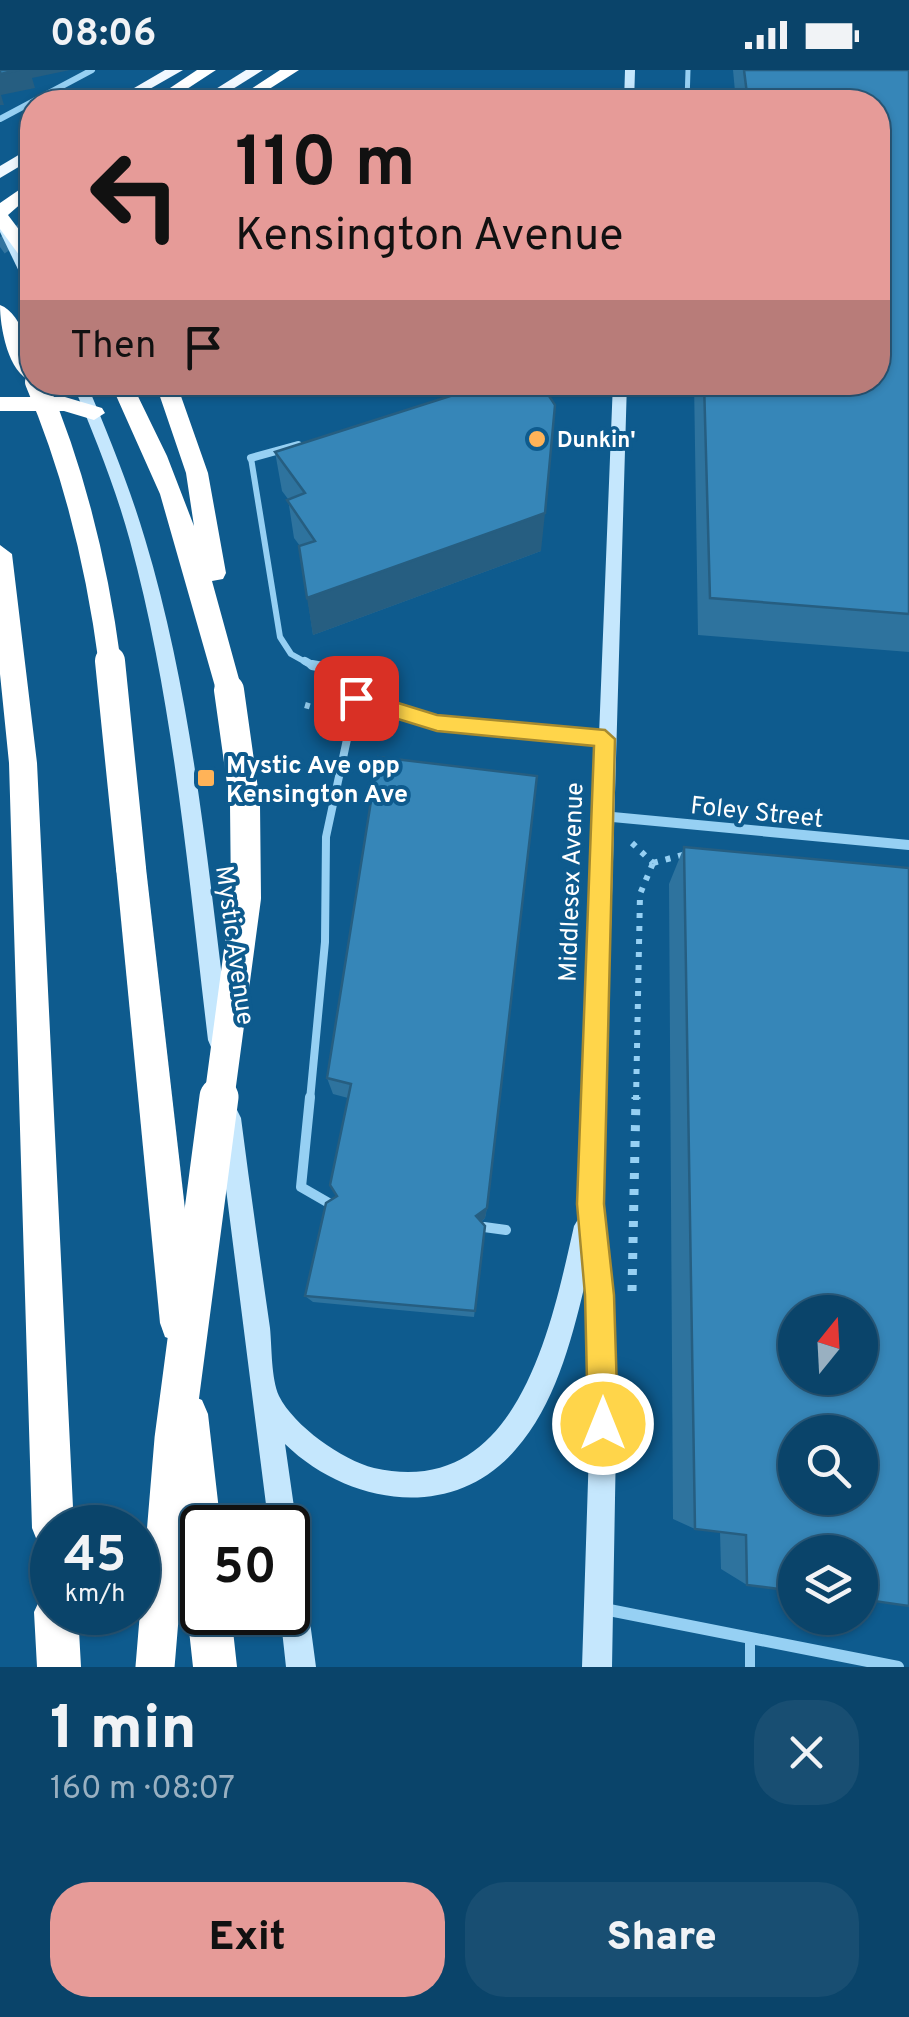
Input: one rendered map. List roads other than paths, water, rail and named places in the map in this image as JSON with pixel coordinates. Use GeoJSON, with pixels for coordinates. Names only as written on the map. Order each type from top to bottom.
{"type":"FeatureCollection","features":[{"type":"Feature","properties":{"kind":"highway"},"geometry":{"type":"LineString","coordinates":[[176,90],[208,70]]}},
{"type":"Feature","properties":{"kind":"highway"},"geometry":{"type":"LineString","coordinates":[[222,90],[256,70]]}},
{"type":"Feature","properties":{"kind":"highway"},"geometry":{"type":"LineString","coordinates":[[258,90],[291,70]]}},
{"type":"Feature","properties":{"kind":"highway"},"geometry":{"type":"LineString","coordinates":[[136,90],[165,72]]}},
{"type":"Feature","properties":{"kind":"highway"},"geometry":{"type":"LineString","coordinates":[[20,197],[0,216],[20,243]]}},
{"type":"Feature","properties":{"kind":"highway"},"geometry":{"type":"LineString","coordinates":[[0,311],[20,351]]}},
{"type":"Feature","properties":{"kind":"highway"},"geometry":{"type":"LineString","coordinates":[[41,395],[70,465],[92,552],[109,661],[197,1505]]}},
{"type":"Feature","properties":{"kind":"highway"},"geometry":{"type":"LineString","coordinates":[[126,395],[189,541],[229,690]]}},
{"type":"Feature","properties":{"kind":"highway"},"geometry":{"type":"LineString","coordinates":[[155,1667],[174,1439],[246,898],[244,804],[198,473],[170,395]]}},
{"type":"Feature","properties":{"kind":"highway"},"geometry":{"type":"LineString","coordinates":[[0,404],[65,404],[94,413]]}},
{"type":"Feature","properties":{"kind":"highway"},"geometry":{"type":"LineString","coordinates":[[0,554],[23,762],[51,1505]]}},
{"type":"Feature","properties":{"kind":"highway"},"geometry":{"type":"LineString","coordinates":[[57,1635],[59,1667]]}},
{"type":"Feature","properties":{"kind":"highway"},"geometry":{"type":"LineString","coordinates":[[212,1635],[215,1667]]}},
{"type":"Feature","properties":{"kind":"main road"},"geometry":{"type":"LineString","coordinates":[[0,216],[20,260]]}},
{"type":"Feature","properties":{"kind":"main road","name":"Mystic Avenue"},"geometry":{"type":"LineString","coordinates":[[85,395],[130,508],[156,602],[191,834],[280,1505]]}},
{"type":"Feature","properties":{"kind":"main road","name":"Middlesex Avenue"},"geometry":{"type":"LineString","coordinates":[[597,1667],[604,1388],[590,1204],[619,395]]}},
{"type":"Feature","properties":{"kind":"main road","name":"Middlesex Avenue"},"geometry":{"type":"LineString","coordinates":[[267,1400],[290,1434],[317,1457],[357,1479],[401,1486],[454,1478],[493,1455],[525,1418],[552,1363],[590,1204]]}},
{"type":"Feature","properties":{"kind":"main road"},"geometry":{"type":"LineString","coordinates":[[297,1635],[301,1667]]}},
{"type":"Feature","properties":{"kind":"street"},"geometry":{"type":"LineString","coordinates":[[54,90],[92,70]]}},
{"type":"Feature","properties":{"kind":"street"},"geometry":{"type":"LineString","coordinates":[[251,458],[305,443]]}},
{"type":"Feature","properties":{"kind":"street"},"geometry":{"type":"LineString","coordinates":[[312,665],[362,674],[349,730]]}},
{"type":"Feature","properties":{"kind":"street"},"geometry":{"type":"LineString","coordinates":[[356,698],[437,723],[605,739]]}},
{"type":"Feature","properties":{"kind":"street","name":"Foley Street"},"geometry":{"type":"LineString","coordinates":[[602,816],[909,845]]}},
{"type":"Feature","properties":{"kind":"street"},"geometry":{"type":"LineString","coordinates":[[598,1608],[889,1666]]}},
{"type":"Feature","properties":{"kind":"lane"},"geometry":{"type":"LineString","coordinates":[[251,458],[280,637],[291,654],[312,665]]}},
{"type":"Feature","properties":{"kind":"lane"},"geometry":{"type":"LineString","coordinates":[[334,1206],[302,1187],[325,942],[326,837],[349,730]]}},
{"type":"Feature","properties":{"kind":"lane"},"geometry":{"type":"LineString","coordinates":[[484,1227],[506,1230]]}},
{"type":"Feature","properties":{"kind":"lane"},"geometry":{"type":"LineString","coordinates":[[750,1638],[750,1667]]}},
{"type":"Feature","properties":{"kind":"tunnel"},"geometry":{"type":"LineString","coordinates":[[0,247],[20,233]]}},
{"type":"Feature","properties":{"kind":"place","name":"Dunkin'"},"geometry":{"type":"Point","coordinates":[537,439]}},
{"type":"Feature","properties":{"kind":"place","name":"Mystic Ave opp Kensington Ave"},"geometry":{"type":"Point","coordinates":[206,778]}}]}
